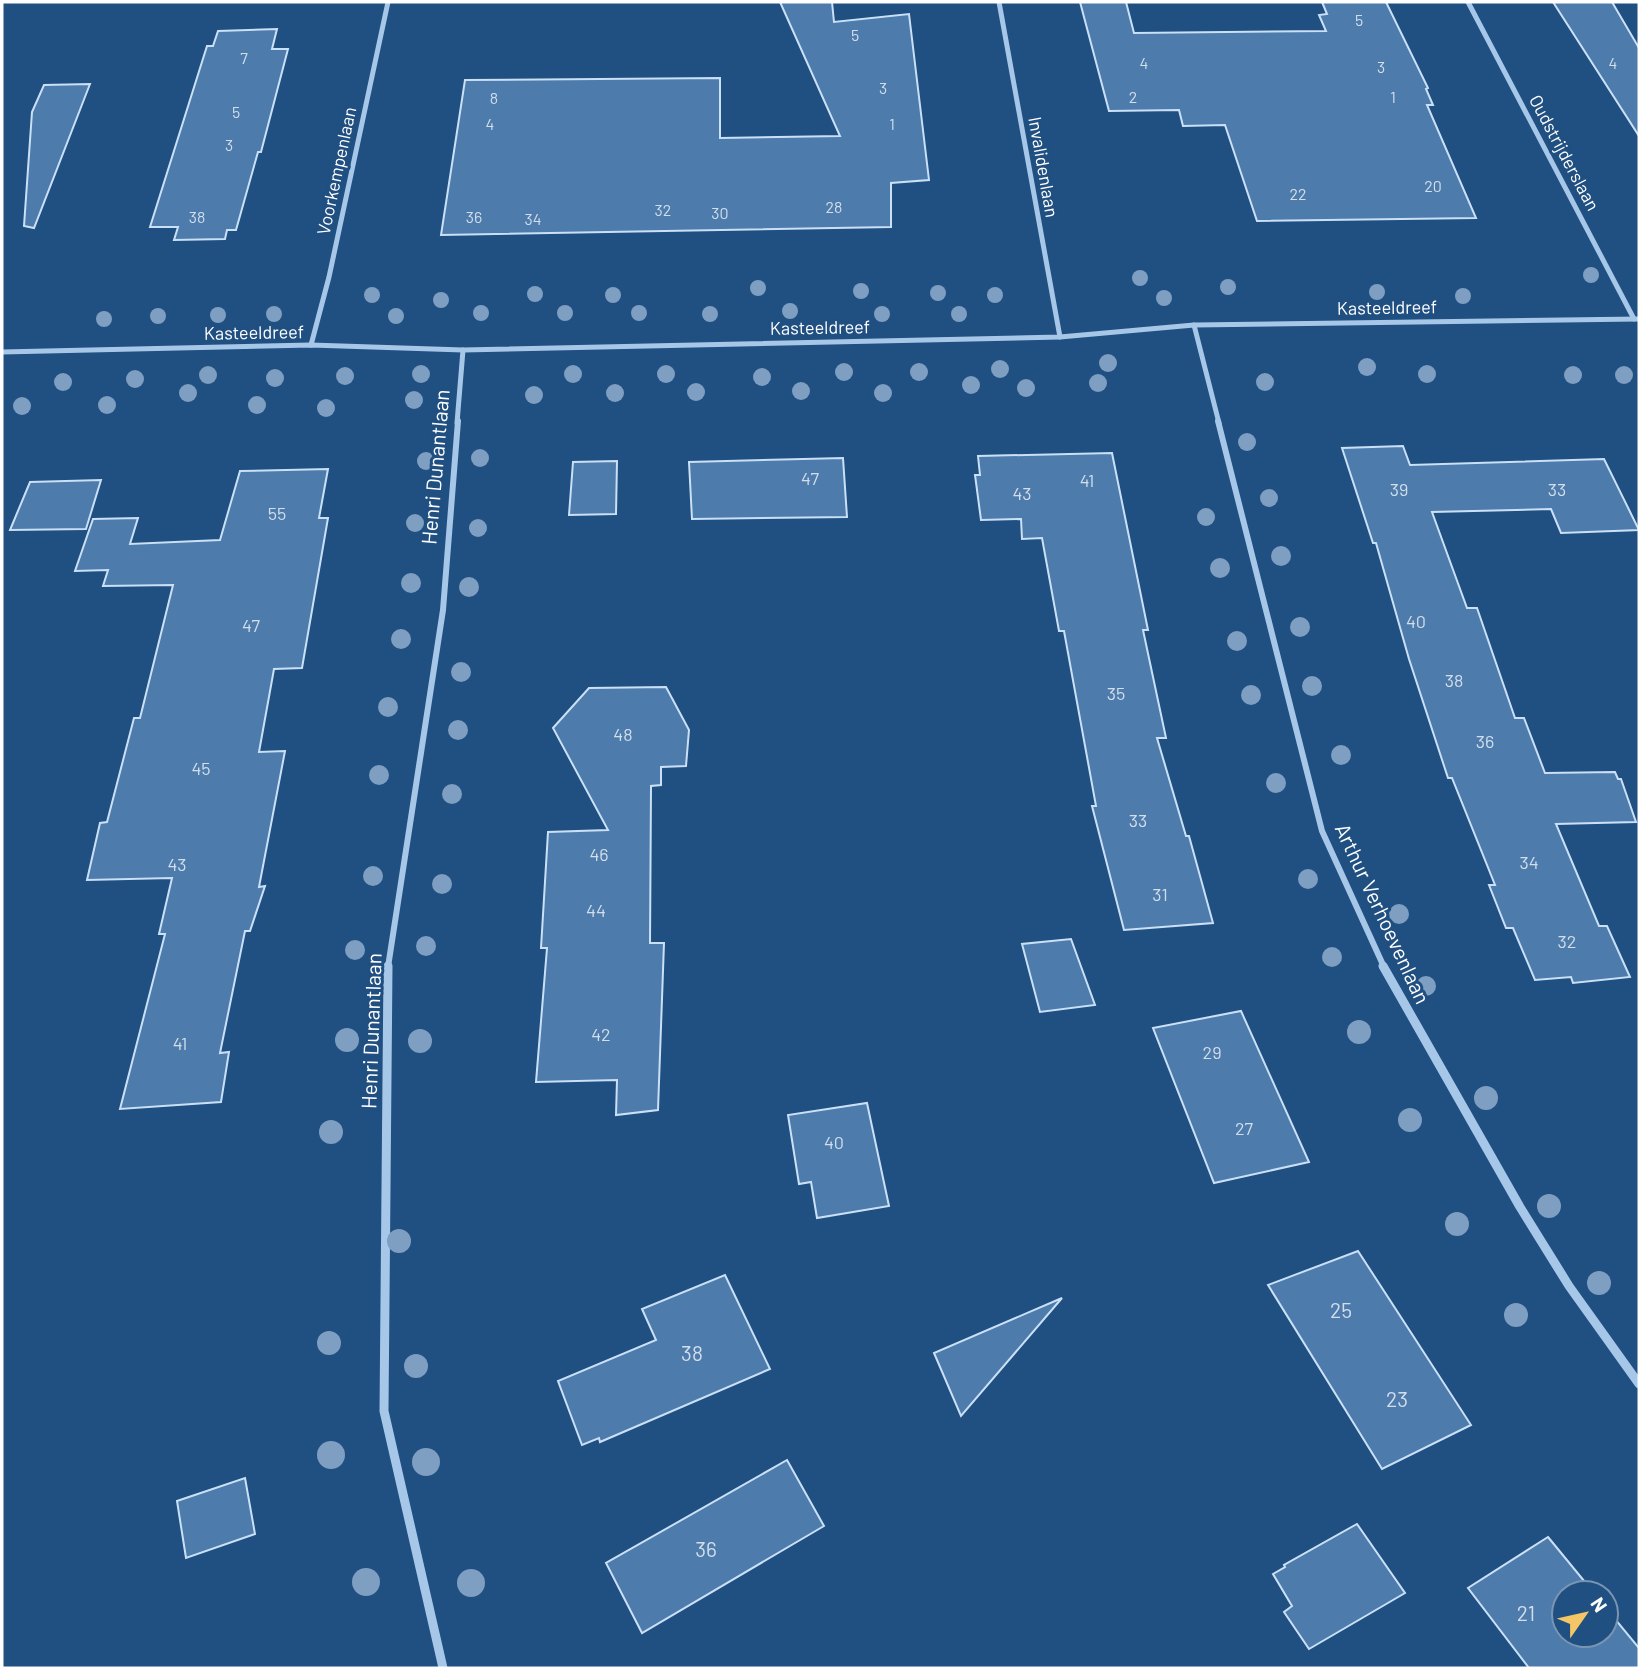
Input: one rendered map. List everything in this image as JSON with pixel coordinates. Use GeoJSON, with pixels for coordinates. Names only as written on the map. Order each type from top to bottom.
{"type":"FeatureCollection","features":[{"type":"Feature","properties":{"kind":"street","name":"Voorkempenlaan"},"geometry":{"type":"LineString","coordinates":[[311,345],[329,277],[388,2]]}},
{"type":"Feature","properties":{"kind":"street","name":"Invalidenlaan"},"geometry":{"type":"LineString","coordinates":[[999,2],[1060,337]]}},
{"type":"Feature","properties":{"kind":"street","name":"Oudstrijderslaan"},"geometry":{"type":"LineString","coordinates":[[1468,2],[1636,319]]}},
{"type":"Feature","properties":{"kind":"street","name":"Kasteeldreef"},"geometry":{"type":"LineString","coordinates":[[2,352],[311,345],[463,350],[1060,337],[1194,325],[1636,319]]}},
{"type":"Feature","properties":{"kind":"street","name":"Arthur Verhoevenlaan"},"geometry":{"type":"LineString","coordinates":[[1194,325],[1322,831],[1389,978],[1513,1195],[1569,1286],[1639,1384]]}},
{"type":"Feature","properties":{"kind":"street","name":"Henri Dunantlaan"},"geometry":{"type":"LineString","coordinates":[[443,1668],[384,1411],[387,975],[443,610],[463,350]]}},
{"type":"Feature","properties":{"kind":"building"},"geometry":{"type":"Polygon","coordinates":[[[780,2],[832,2],[834,22],[909,14],[929,180],[891,183],[891,227],[441,235],[465,80],[720,78],[720,138],[840,136],[780,2]]]}},
{"type":"Feature","properties":{"kind":"building"},"geometry":{"type":"Polygon","coordinates":[[[1080,2],[1126,2],[1134,33],[1326,31],[1319,15],[1327,14],[1322,2],[1386,2],[1428,88],[1426,89],[1433,105],[1427,105],[1476,218],[1257,221],[1225,125],[1183,126],[1179,110],[1109,111],[1080,2]]]}},
{"type":"Feature","properties":{"kind":"building"},"geometry":{"type":"Polygon","coordinates":[[[1553,2],[1612,2],[1639,48],[1639,136],[1553,2]]]}},
{"type":"Feature","properties":{"kind":"building"},"geometry":{"type":"Polygon","coordinates":[[[277,29],[272,49],[288,49],[261,152],[258,152],[236,230],[227,230],[225,239],[174,240],[178,227],[150,227],[207,46],[213,46],[218,31],[277,29]]]}},
{"type":"Feature","properties":{"kind":"building"},"geometry":{"type":"Polygon","coordinates":[[[90,84],[34,228],[24,226],[32,112],[44,85],[90,84]]]}},
{"type":"Feature","properties":{"kind":"building"},"geometry":{"type":"Polygon","coordinates":[[[1403,446],[1410,465],[1604,459],[1639,530],[1561,533],[1551,509],[1432,512],[1467,608],[1477,608],[1515,718],[1524,718],[1545,773],[1615,772],[1618,779],[1621,779],[1636,822],[1556,824],[1599,926],[1607,926],[1630,977],[1573,983],[1571,977],[1535,980],[1513,928],[1506,928],[1489,885],[1495,885],[1452,778],[1448,778],[1409,659],[1376,543],[1373,543],[1342,448],[1403,446]]]}},
{"type":"Feature","properties":{"kind":"building"},"geometry":{"type":"Polygon","coordinates":[[[1112,453],[1148,630],[1143,630],[1166,738],[1157,738],[1186,836],[1189,836],[1213,923],[1124,930],[1092,806],[1096,806],[1064,631],[1059,631],[1042,538],[1022,539],[1021,519],[981,520],[975,475],[980,475],[978,456],[1112,453]]]}},
{"type":"Feature","properties":{"kind":"building"},"geometry":{"type":"Polygon","coordinates":[[[843,458],[847,517],[692,519],[689,462],[843,458]]]}},
{"type":"Feature","properties":{"kind":"building"},"geometry":{"type":"Polygon","coordinates":[[[617,461],[616,514],[569,515],[573,462],[617,461]]]}},
{"type":"Feature","properties":{"kind":"building"},"geometry":{"type":"Polygon","coordinates":[[[328,469],[319,518],[328,518],[302,668],[274,669],[259,752],[285,751],[259,887],[265,886],[250,931],[245,931],[220,1053],[229,1052],[221,1102],[120,1109],[165,934],[159,934],[172,878],[87,880],[100,823],[107,822],[134,718],[140,718],[173,585],[103,586],[108,570],[75,571],[93,519],[138,518],[130,544],[220,540],[240,471],[328,469]]]}},
{"type":"Feature","properties":{"kind":"building"},"geometry":{"type":"Polygon","coordinates":[[[101,480],[86,529],[10,530],[30,482],[101,480]]]}},
{"type":"Feature","properties":{"kind":"building"},"geometry":{"type":"Polygon","coordinates":[[[666,687],[689,730],[686,766],[661,767],[661,785],[651,786],[650,943],[664,943],[658,1110],[616,1115],[617,1080],[536,1082],[547,948],[541,948],[548,832],[608,830],[553,728],[589,688],[666,687]]]}},
{"type":"Feature","properties":{"kind":"building"},"geometry":{"type":"Polygon","coordinates":[[[1071,939],[1095,1005],[1040,1012],[1022,944],[1071,939]]]}},
{"type":"Feature","properties":{"kind":"building"},"geometry":{"type":"Polygon","coordinates":[[[1241,1011],[1309,1162],[1214,1183],[1153,1028],[1241,1011]]]}},
{"type":"Feature","properties":{"kind":"building"},"geometry":{"type":"Polygon","coordinates":[[[867,1103],[889,1206],[817,1218],[811,1182],[799,1184],[788,1115],[867,1103]]]}},
{"type":"Feature","properties":{"kind":"building"},"geometry":{"type":"Polygon","coordinates":[[[1358,1251],[1471,1425],[1382,1469],[1268,1285],[1358,1251]]]}},
{"type":"Feature","properties":{"kind":"building"},"geometry":{"type":"Polygon","coordinates":[[[725,1275],[770,1369],[600,1442],[599,1438],[582,1445],[558,1381],[656,1340],[642,1309],[725,1275]]]}},
{"type":"Feature","properties":{"kind":"building"},"geometry":{"type":"Polygon","coordinates":[[[1062,1298],[961,1416],[934,1353],[1062,1298]]]}},
{"type":"Feature","properties":{"kind":"building"},"geometry":{"type":"Polygon","coordinates":[[[787,1460],[824,1526],[642,1633],[606,1563],[787,1460]]]}},
{"type":"Feature","properties":{"kind":"building"},"geometry":{"type":"Polygon","coordinates":[[[245,1478],[255,1534],[186,1558],[177,1501],[245,1478]]]}},
{"type":"Feature","properties":{"kind":"building"},"geometry":{"type":"Polygon","coordinates":[[[1357,1524],[1405,1593],[1309,1649],[1284,1612],[1292,1606],[1273,1574],[1285,1567],[1284,1565],[1357,1524]]]}},
{"type":"Feature","properties":{"kind":"building"},"geometry":{"type":"Polygon","coordinates":[[[1548,1537],[1582,1579],[1550,1579],[1550,1649],[1620,1649],[1620,1625],[1639,1648],[1639,1668],[1529,1668],[1468,1588],[1548,1537]]]}}]}
